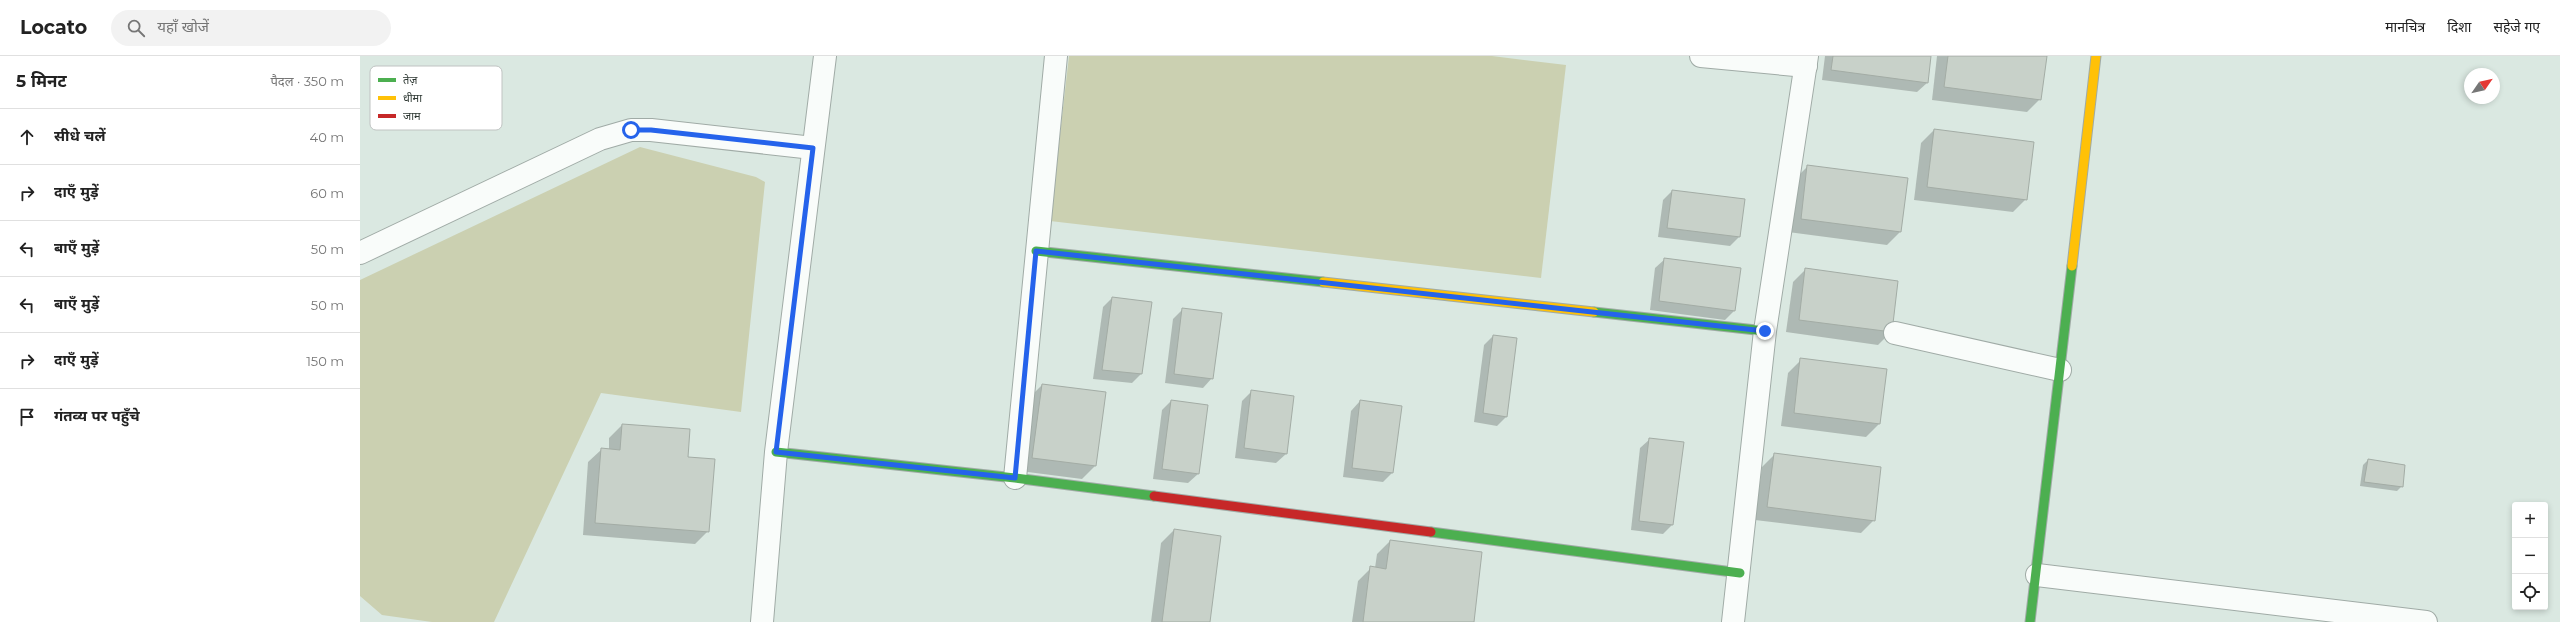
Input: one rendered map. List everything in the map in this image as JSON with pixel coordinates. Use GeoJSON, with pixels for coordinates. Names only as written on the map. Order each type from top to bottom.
{"type":"FeatureCollection","features":[{"type":"Feature","properties":{"kind":"street"},"geometry":{"type":"LineString","coordinates":[[762,622],[776,452],[825,56]]}},
{"type":"Feature","properties":{"kind":"street"},"geometry":{"type":"LineString","coordinates":[[1015,478],[1056,56]]}},
{"type":"Feature","properties":{"kind":"street"},"geometry":{"type":"LineString","coordinates":[[1701,56],[1806,61],[1765,331],[1740,573],[1733,622]]}},
{"type":"Feature","properties":{"kind":"street"},"geometry":{"type":"LineString","coordinates":[[2030,622],[2037,575],[2096,56]]}},
{"type":"Feature","properties":{"kind":"street"},"geometry":{"type":"LineString","coordinates":[[360,253],[600,139],[631,130],[651,130],[813,148]]}},
{"type":"Feature","properties":{"kind":"street"},"geometry":{"type":"LineString","coordinates":[[1036,251],[1765,331]]}},
{"type":"Feature","properties":{"kind":"street"},"geometry":{"type":"LineString","coordinates":[[1895,333],[2060,370]]}},
{"type":"Feature","properties":{"kind":"street"},"geometry":{"type":"LineString","coordinates":[[776,452],[1015,478],[1740,573]]}},
{"type":"Feature","properties":{"kind":"street"},"geometry":{"type":"LineString","coordinates":[[2037,575],[2280,614],[2426,622]]}},
{"type":"Feature","properties":{"kind":"green space"},"geometry":{"type":"Polygon","coordinates":[[[1069,56],[1492,56],[1566,65],[1541,278],[1050,221],[1069,56]]]}},
{"type":"Feature","properties":{"kind":"green space"},"geometry":{"type":"Polygon","coordinates":[[[640,147],[756,177],[765,182],[741,412],[601,393],[494,622],[432,622],[382,615],[360,596],[360,280],[640,147]]]}},
{"type":"Feature","properties":{"kind":"building"},"geometry":{"type":"Polygon","coordinates":[[[1833,56],[1931,56],[1928,83],[1831,70],[1833,56]]]}},
{"type":"Feature","properties":{"kind":"building"},"geometry":{"type":"Polygon","coordinates":[[[1948,56],[2047,56],[2041,100],[1944,87],[1948,56]]]}},
{"type":"Feature","properties":{"kind":"building"},"geometry":{"type":"Polygon","coordinates":[[[1934,129],[2034,142],[2027,200],[1927,187],[1934,129]]]}},
{"type":"Feature","properties":{"kind":"building"},"geometry":{"type":"Polygon","coordinates":[[[1807,165],[1908,178],[1901,232],[1801,219],[1807,165]]]}},
{"type":"Feature","properties":{"kind":"building"},"geometry":{"type":"Polygon","coordinates":[[[1672,190],[1745,199],[1740,237],[1667,228],[1672,190]]]}},
{"type":"Feature","properties":{"kind":"building"},"geometry":{"type":"Polygon","coordinates":[[[1664,258],[1741,268],[1735,311],[1659,301],[1664,258]]]}},
{"type":"Feature","properties":{"kind":"building"},"geometry":{"type":"Polygon","coordinates":[[[1805,268],[1898,281],[1892,332],[1799,320],[1805,268]]]}},
{"type":"Feature","properties":{"kind":"building"},"geometry":{"type":"Polygon","coordinates":[[[1112,297],[1152,302],[1142,374],[1102,370],[1112,297]]]}},
{"type":"Feature","properties":{"kind":"building"},"geometry":{"type":"Polygon","coordinates":[[[1182,308],[1222,313],[1213,379],[1174,374],[1182,308]]]}},
{"type":"Feature","properties":{"kind":"building"},"geometry":{"type":"Polygon","coordinates":[[[1493,335],[1517,338],[1507,417],[1483,413],[1493,335]]]}},
{"type":"Feature","properties":{"kind":"building"},"geometry":{"type":"Polygon","coordinates":[[[1800,358],[1887,369],[1880,424],[1794,413],[1800,358]]]}},
{"type":"Feature","properties":{"kind":"building"},"geometry":{"type":"Polygon","coordinates":[[[1042,384],[1106,392],[1096,466],[1032,458],[1042,384]]]}},
{"type":"Feature","properties":{"kind":"building"},"geometry":{"type":"Polygon","coordinates":[[[1251,390],[1294,396],[1287,454],[1244,448],[1251,390]]]}},
{"type":"Feature","properties":{"kind":"building"},"geometry":{"type":"Polygon","coordinates":[[[1171,400],[1208,405],[1199,474],[1162,469],[1171,400]]]}},
{"type":"Feature","properties":{"kind":"building"},"geometry":{"type":"Polygon","coordinates":[[[1360,400],[1402,406],[1393,473],[1352,468],[1360,400]]]}},
{"type":"Feature","properties":{"kind":"building"},"geometry":{"type":"Polygon","coordinates":[[[622,424],[690,429],[688,457],[715,459],[709,532],[595,523],[601,448],[620,450],[622,424]]]}},
{"type":"Feature","properties":{"kind":"building"},"geometry":{"type":"Polygon","coordinates":[[[1649,438],[1684,442],[1673,525],[1639,521],[1649,438]]]}},
{"type":"Feature","properties":{"kind":"building"},"geometry":{"type":"Polygon","coordinates":[[[1774,453],[1881,467],[1875,521],[1767,507],[1774,453]]]}},
{"type":"Feature","properties":{"kind":"building"},"geometry":{"type":"Polygon","coordinates":[[[2368,459],[2405,465],[2403,487],[2364,482],[2368,459]]]}},
{"type":"Feature","properties":{"kind":"building"},"geometry":{"type":"Polygon","coordinates":[[[1174,529],[1221,536],[1210,622],[1162,622],[1174,529]]]}},
{"type":"Feature","properties":{"kind":"building"},"geometry":{"type":"Polygon","coordinates":[[[1390,540],[1482,552],[1474,622],[1363,622],[1370,566],[1386,569],[1390,540]]]}},
{"type":"Feature","properties":{"kind":"traffic: fast"},"geometry":{"type":"LineString","coordinates":[[1036,251],[1323,282]]}},
{"type":"Feature","properties":{"kind":"traffic: fast"},"geometry":{"type":"LineString","coordinates":[[2030,622],[2072,266]]}},
{"type":"Feature","properties":{"kind":"traffic: fast"},"geometry":{"type":"LineString","coordinates":[[1594,312],[1765,331]]}},
{"type":"Feature","properties":{"kind":"traffic: fast"},"geometry":{"type":"LineString","coordinates":[[776,452],[1015,478],[1154,496]]}},
{"type":"Feature","properties":{"kind":"traffic: fast"},"geometry":{"type":"LineString","coordinates":[[1431,532],[1740,573]]}},
{"type":"Feature","properties":{"kind":"traffic: slow"},"geometry":{"type":"LineString","coordinates":[[2072,266],[2096,56]]}},
{"type":"Feature","properties":{"kind":"traffic: slow"},"geometry":{"type":"LineString","coordinates":[[1323,282],[1594,312]]}},
{"type":"Feature","properties":{"kind":"traffic: jam"},"geometry":{"type":"LineString","coordinates":[[1154,496],[1431,532]]}},
{"type":"Feature","properties":{"kind":"route"},"geometry":{"type":"LineString","coordinates":[[631,130],[651,130],[813,148],[776,452],[1015,478],[1036,251],[1765,331]]}}]}
